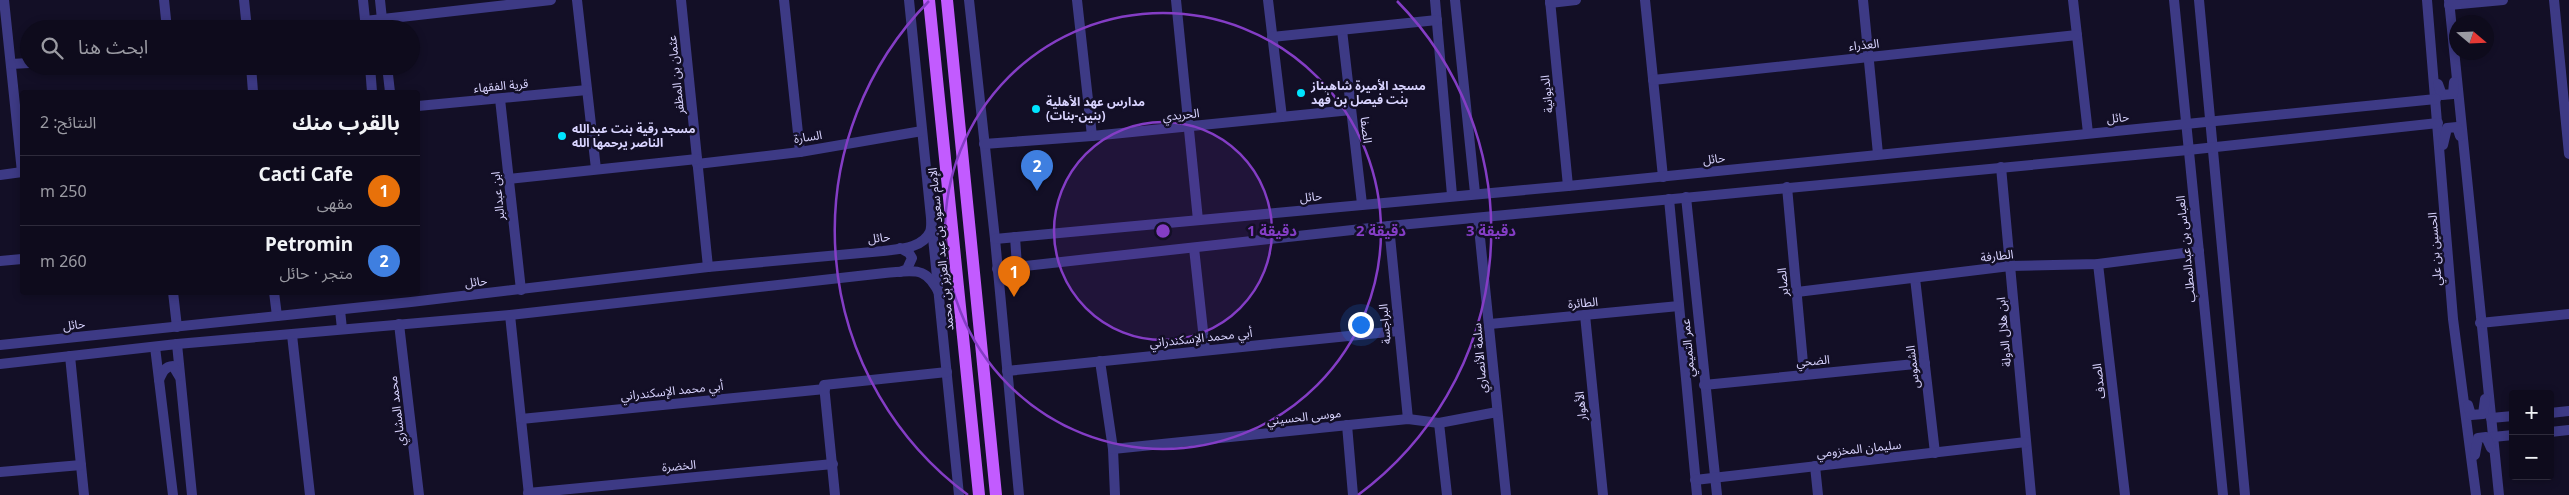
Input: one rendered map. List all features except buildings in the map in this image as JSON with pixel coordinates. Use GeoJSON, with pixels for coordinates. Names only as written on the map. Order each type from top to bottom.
{"type":"FeatureCollection","features":[{"type":"Feature","properties":{"kind":"main road","name":"الإمام سعود بن عبد العزيز بن محمد"},"geometry":{"type":"LineString","coordinates":[[929,0],[979,495]]}},
{"type":"Feature","properties":{"kind":"main road"},"geometry":{"type":"LineString","coordinates":[[947,0],[996,495]]}},
{"type":"Feature","properties":{"kind":"street"},"geometry":{"type":"LineString","coordinates":[[4,0],[20,152]]}},
{"type":"Feature","properties":{"kind":"street"},"geometry":{"type":"LineString","coordinates":[[164,0],[166,20]]}},
{"type":"Feature","properties":{"kind":"street"},"geometry":{"type":"LineString","coordinates":[[244,0],[246,20]]}},
{"type":"Feature","properties":{"kind":"street"},"geometry":{"type":"LineString","coordinates":[[363,0],[365,20]]}},
{"type":"Feature","properties":{"kind":"street"},"geometry":{"type":"LineString","coordinates":[[380,0],[382,20]]}},
{"type":"Feature","properties":{"kind":"street"},"geometry":{"type":"LineString","coordinates":[[398,20],[487,3],[551,0]]}},
{"type":"Feature","properties":{"kind":"street"},"geometry":{"type":"LineString","coordinates":[[577,0],[596,169]]}},
{"type":"Feature","properties":{"kind":"street","name":"عثمان بن المظفر"},"geometry":{"type":"LineString","coordinates":[[681,0],[708,267]]}},
{"type":"Feature","properties":{"kind":"street"},"geometry":{"type":"LineString","coordinates":[[784,0],[800,152]]}},
{"type":"Feature","properties":{"kind":"street","name":"الإمام سعود بن عبد العزيز بن محمد"},"geometry":{"type":"LineString","coordinates":[[909,0],[932,212],[959,495]]}},
{"type":"Feature","properties":{"kind":"street"},"geometry":{"type":"LineString","coordinates":[[968,0],[995,238],[1019,495]]}},
{"type":"Feature","properties":{"kind":"street"},"geometry":{"type":"LineString","coordinates":[[1077,0],[1092,136]]}},
{"type":"Feature","properties":{"kind":"street"},"geometry":{"type":"LineString","coordinates":[[1176,0],[1198,220]]}},
{"type":"Feature","properties":{"kind":"street"},"geometry":{"type":"LineString","coordinates":[[1268,0],[1282,117]]}},
{"type":"Feature","properties":{"kind":"street"},"geometry":{"type":"LineString","coordinates":[[1435,0],[1452,195]]}},
{"type":"Feature","properties":{"kind":"street"},"geometry":{"type":"LineString","coordinates":[[1456,0],[1475,193]]}},
{"type":"Feature","properties":{"kind":"street"},"geometry":{"type":"LineString","coordinates":[[1550,2],[1576,0]]}},
{"type":"Feature","properties":{"kind":"street"},"geometry":{"type":"LineString","coordinates":[[1645,0],[1663,177]]}},
{"type":"Feature","properties":{"kind":"street"},"geometry":{"type":"LineString","coordinates":[[1864,0],[1878,154]]}},
{"type":"Feature","properties":{"kind":"street"},"geometry":{"type":"LineString","coordinates":[[2073,0],[2088,133]]}},
{"type":"Feature","properties":{"kind":"street","name":"العباس بن عبدالمطلب"},"geometry":{"type":"LineString","coordinates":[[2174,0],[2223,495]]}},
{"type":"Feature","properties":{"kind":"street"},"geometry":{"type":"LineString","coordinates":[[2198,0],[2245,495]]}},
{"type":"Feature","properties":{"kind":"street","name":"الحسين بن علي"},"geometry":{"type":"LineString","coordinates":[[2427,0],[2452,319],[2464,389],[2476,495]]}},
{"type":"Feature","properties":{"kind":"street"},"geometry":{"type":"LineString","coordinates":[[2499,495],[2480,323],[2465,152],[2449,3],[2503,0]]}},
{"type":"Feature","properties":{"kind":"street"},"geometry":{"type":"LineString","coordinates":[[2554,0],[2569,154]]}},
{"type":"Feature","properties":{"kind":"street","name":"الديوانية"},"geometry":{"type":"LineString","coordinates":[[1550,2],[1568,186]]}},
{"type":"Feature","properties":{"kind":"street"},"geometry":{"type":"LineString","coordinates":[[1272,37],[1437,20]]}},
{"type":"Feature","properties":{"kind":"street","name":"الصفا"},"geometry":{"type":"LineString","coordinates":[[1342,30],[1362,204]]}},
{"type":"Feature","properties":{"kind":"street","name":"العذراء"},"geometry":{"type":"LineString","coordinates":[[1653,80],[2077,36]]}},
{"type":"Feature","properties":{"kind":"street"},"geometry":{"type":"LineString","coordinates":[[2433,64],[2442,96],[2453,94],[2456,62]]}},
{"type":"Feature","properties":{"kind":"street"},"geometry":{"type":"LineString","coordinates":[[11,64],[20,63]]}},
{"type":"Feature","properties":{"kind":"street"},"geometry":{"type":"LineString","coordinates":[[251,75],[253,90]]}},
{"type":"Feature","properties":{"kind":"street"},"geometry":{"type":"LineString","coordinates":[[371,75],[372,90]]}},
{"type":"Feature","properties":{"kind":"street"},"geometry":{"type":"LineString","coordinates":[[388,75],[390,90]]}},
{"type":"Feature","properties":{"kind":"street","name":"قرية الفقهاء"},"geometry":{"type":"LineString","coordinates":[[420,106],[587,90]]}},
{"type":"Feature","properties":{"kind":"street","name":"ابن عبدالبر"},"geometry":{"type":"LineString","coordinates":[[500,99],[521,290]]}},
{"type":"Feature","properties":{"kind":"street","name":"حائل"},"geometry":{"type":"LineString","coordinates":[[995,238],[1663,177],[2436,99]]}},
{"type":"Feature","properties":{"kind":"street","name":"الحريدي"},"geometry":{"type":"LineString","coordinates":[[984,144],[1092,136],[1351,110]]}},
{"type":"Feature","properties":{"kind":"street"},"geometry":{"type":"LineString","coordinates":[[997,269],[1389,226],[2211,148],[2438,123]]}},
{"type":"Feature","properties":{"kind":"street"},"geometry":{"type":"LineString","coordinates":[[2440,157],[2447,128],[2457,126],[2465,152]]}},
{"type":"Feature","properties":{"kind":"street","name":"السارة"},"geometry":{"type":"LineString","coordinates":[[508,179],[596,169],[800,152],[922,131]]}},
{"type":"Feature","properties":{"kind":"street","name":"ابن هلال الدولة"},"geometry":{"type":"LineString","coordinates":[[2001,167],[2032,495]]}},
{"type":"Feature","properties":{"kind":"street"},"geometry":{"type":"LineString","coordinates":[[0,175],[20,172]]}},
{"type":"Feature","properties":{"kind":"street","name":"الصابر"},"geometry":{"type":"LineString","coordinates":[[1787,188],[1804,374]]}},
{"type":"Feature","properties":{"kind":"street","name":"عمر التميمي"},"geometry":{"type":"LineString","coordinates":[[1686,197],[1704,385],[1717,495]]}},
{"type":"Feature","properties":{"kind":"street"},"geometry":{"type":"LineString","coordinates":[[1669,199],[1697,495]]}},
{"type":"Feature","properties":{"kind":"street","name":"حائل"},"geometry":{"type":"LineString","coordinates":[[0,345],[392,304],[411,297],[521,290],[708,267],[911,247],[922,241],[930,232],[932,212]]}},
{"type":"Feature","properties":{"kind":"street","name":"سلمة الأنصاري"},"geometry":{"type":"LineString","coordinates":[[1478,218],[1490,324],[1504,495]]}},
{"type":"Feature","properties":{"kind":"street","name":"البراجسة"},"geometry":{"type":"LineString","coordinates":[[1389,226],[1408,419]]}},
{"type":"Feature","properties":{"kind":"street"},"geometry":{"type":"LineString","coordinates":[[1015,237],[1018,266]]}},
{"type":"Feature","properties":{"kind":"street"},"geometry":{"type":"LineString","coordinates":[[900,248],[912,258],[906,269],[900,272]]}},
{"type":"Feature","properties":{"kind":"street"},"geometry":{"type":"LineString","coordinates":[[1194,248],[1205,350]]}},
{"type":"Feature","properties":{"kind":"street","name":"الطارفة"},"geometry":{"type":"LineString","coordinates":[[1797,292],[2010,266],[2098,264],[2199,251]]}},
{"type":"Feature","properties":{"kind":"street"},"geometry":{"type":"LineString","coordinates":[[0,261],[20,259]]}},
{"type":"Feature","properties":{"kind":"street","name":"الصدف"},"geometry":{"type":"LineString","coordinates":[[2098,264],[2125,495]]}},
{"type":"Feature","properties":{"kind":"street"},"geometry":{"type":"LineString","coordinates":[[0,364],[178,344],[510,315],[697,292],[900,272],[924,273],[932,278],[940,295]]}},
{"type":"Feature","properties":{"kind":"street","name":"الشموس"},"geometry":{"type":"LineString","coordinates":[[1915,278],[1935,453]]}},
{"type":"Feature","properties":{"kind":"street"},"geometry":{"type":"LineString","coordinates":[[173,295],[177,327]]}},
{"type":"Feature","properties":{"kind":"street"},"geometry":{"type":"LineString","coordinates":[[274,295],[277,316]]}},
{"type":"Feature","properties":{"kind":"street"},"geometry":{"type":"LineString","coordinates":[[391,295],[392,304]]}},
{"type":"Feature","properties":{"kind":"street","name":"الطائرة"},"geometry":{"type":"LineString","coordinates":[[1490,324],[1679,306]]}},
{"type":"Feature","properties":{"kind":"street"},"geometry":{"type":"LineString","coordinates":[[340,310],[342,329]]}},
{"type":"Feature","properties":{"kind":"street"},"geometry":{"type":"LineString","coordinates":[[2480,323],[2569,314]]}},
{"type":"Feature","properties":{"kind":"street"},"geometry":{"type":"LineString","coordinates":[[510,315],[528,494]]}},
{"type":"Feature","properties":{"kind":"street","name":"الأهوار"},"geometry":{"type":"LineString","coordinates":[[1585,315],[1603,495]]}},
{"type":"Feature","properties":{"kind":"street","name":"محمد المشاري"},"geometry":{"type":"LineString","coordinates":[[399,324],[419,495]]}},
{"type":"Feature","properties":{"kind":"street","name":"أبي محمد الإسكندراني"},"geometry":{"type":"LineString","coordinates":[[1007,371],[1398,331]]}},
{"type":"Feature","properties":{"kind":"street"},"geometry":{"type":"LineString","coordinates":[[292,335],[310,495]]}},
{"type":"Feature","properties":{"kind":"street"},"geometry":{"type":"LineString","coordinates":[[178,344],[192,495]]}},
{"type":"Feature","properties":{"kind":"street"},"geometry":{"type":"LineString","coordinates":[[155,347],[174,495]]}},
{"type":"Feature","properties":{"kind":"street"},"geometry":{"type":"LineString","coordinates":[[70,356],[84,495]]}},
{"type":"Feature","properties":{"kind":"street"},"geometry":{"type":"LineString","coordinates":[[1100,361],[1113,449],[1115,495]]}},
{"type":"Feature","properties":{"kind":"street","name":"الضحي"},"geometry":{"type":"LineString","coordinates":[[1704,385],[1925,363]]}},
{"type":"Feature","properties":{"kind":"street"},"geometry":{"type":"LineString","coordinates":[[159,380],[166,368],[170,366],[177,371],[181,379]]}},
{"type":"Feature","properties":{"kind":"street","name":"أبي محمد الإسكندراني"},"geometry":{"type":"LineString","coordinates":[[521,419],[825,387],[947,372]]}},
{"type":"Feature","properties":{"kind":"street"},"geometry":{"type":"LineString","coordinates":[[2464,389],[2471,415],[2482,414],[2487,385]]}},
{"type":"Feature","properties":{"kind":"street"},"geometry":{"type":"LineString","coordinates":[[825,387],[836,495]]}},
{"type":"Feature","properties":{"kind":"street"},"geometry":{"type":"LineString","coordinates":[[2554,413],[2569,411]]}},
{"type":"Feature","properties":{"kind":"street","name":"موسى الحسيني"},"geometry":{"type":"LineString","coordinates":[[1113,449],[1408,419],[1439,423],[1497,412]]}},
{"type":"Feature","properties":{"kind":"street"},"geometry":{"type":"LineString","coordinates":[[2491,418],[2509,416]]}},
{"type":"Feature","properties":{"kind":"street"},"geometry":{"type":"LineString","coordinates":[[1439,423],[1447,495]]}},
{"type":"Feature","properties":{"kind":"street"},"geometry":{"type":"LineString","coordinates":[[1347,425],[1353,495]]}},
{"type":"Feature","properties":{"kind":"street"},"geometry":{"type":"LineString","coordinates":[[2554,432],[2569,430]]}},
{"type":"Feature","properties":{"kind":"street"},"geometry":{"type":"LineString","coordinates":[[2494,437],[2509,435]]}},
{"type":"Feature","properties":{"kind":"street"},"geometry":{"type":"LineString","coordinates":[[2473,466],[2478,438],[2486,437],[2496,461]]}},
{"type":"Feature","properties":{"kind":"street","name":"سليمان المخزومي"},"geometry":{"type":"LineString","coordinates":[[1695,480],[2026,442]]}},
{"type":"Feature","properties":{"kind":"street","name":"الخضرة"},"geometry":{"type":"LineString","coordinates":[[528,494],[618,490],[833,464]]}},
{"type":"Feature","properties":{"kind":"street"},"geometry":{"type":"LineString","coordinates":[[0,472],[81,465]]}},
{"type":"Feature","properties":{"kind":"street"},"geometry":{"type":"LineString","coordinates":[[1816,466],[1818,495]]}},
{"type":"Feature","properties":{"kind":"place","name":"مسجد الأميرة شاهيناز بنت فيصل بن فهد"},"geometry":{"type":"Point","coordinates":[1301,93]}},
{"type":"Feature","properties":{"kind":"place","name":"مدارس عهد الأهلية (بنين-بنات)"},"geometry":{"type":"Point","coordinates":[1036,109]}},
{"type":"Feature","properties":{"kind":"place","name":"مسجد رقية بنت عبدالله الناصر يرحمها الله"},"geometry":{"type":"Point","coordinates":[562,136]}},
{"type":"Feature","properties":{"kind":"place","name":"Petromin"},"geometry":{"type":"Point","coordinates":[1037,191]}},
{"type":"Feature","properties":{"kind":"place","name":"Cacti Cafe"},"geometry":{"type":"Point","coordinates":[1014,297]}}]}
